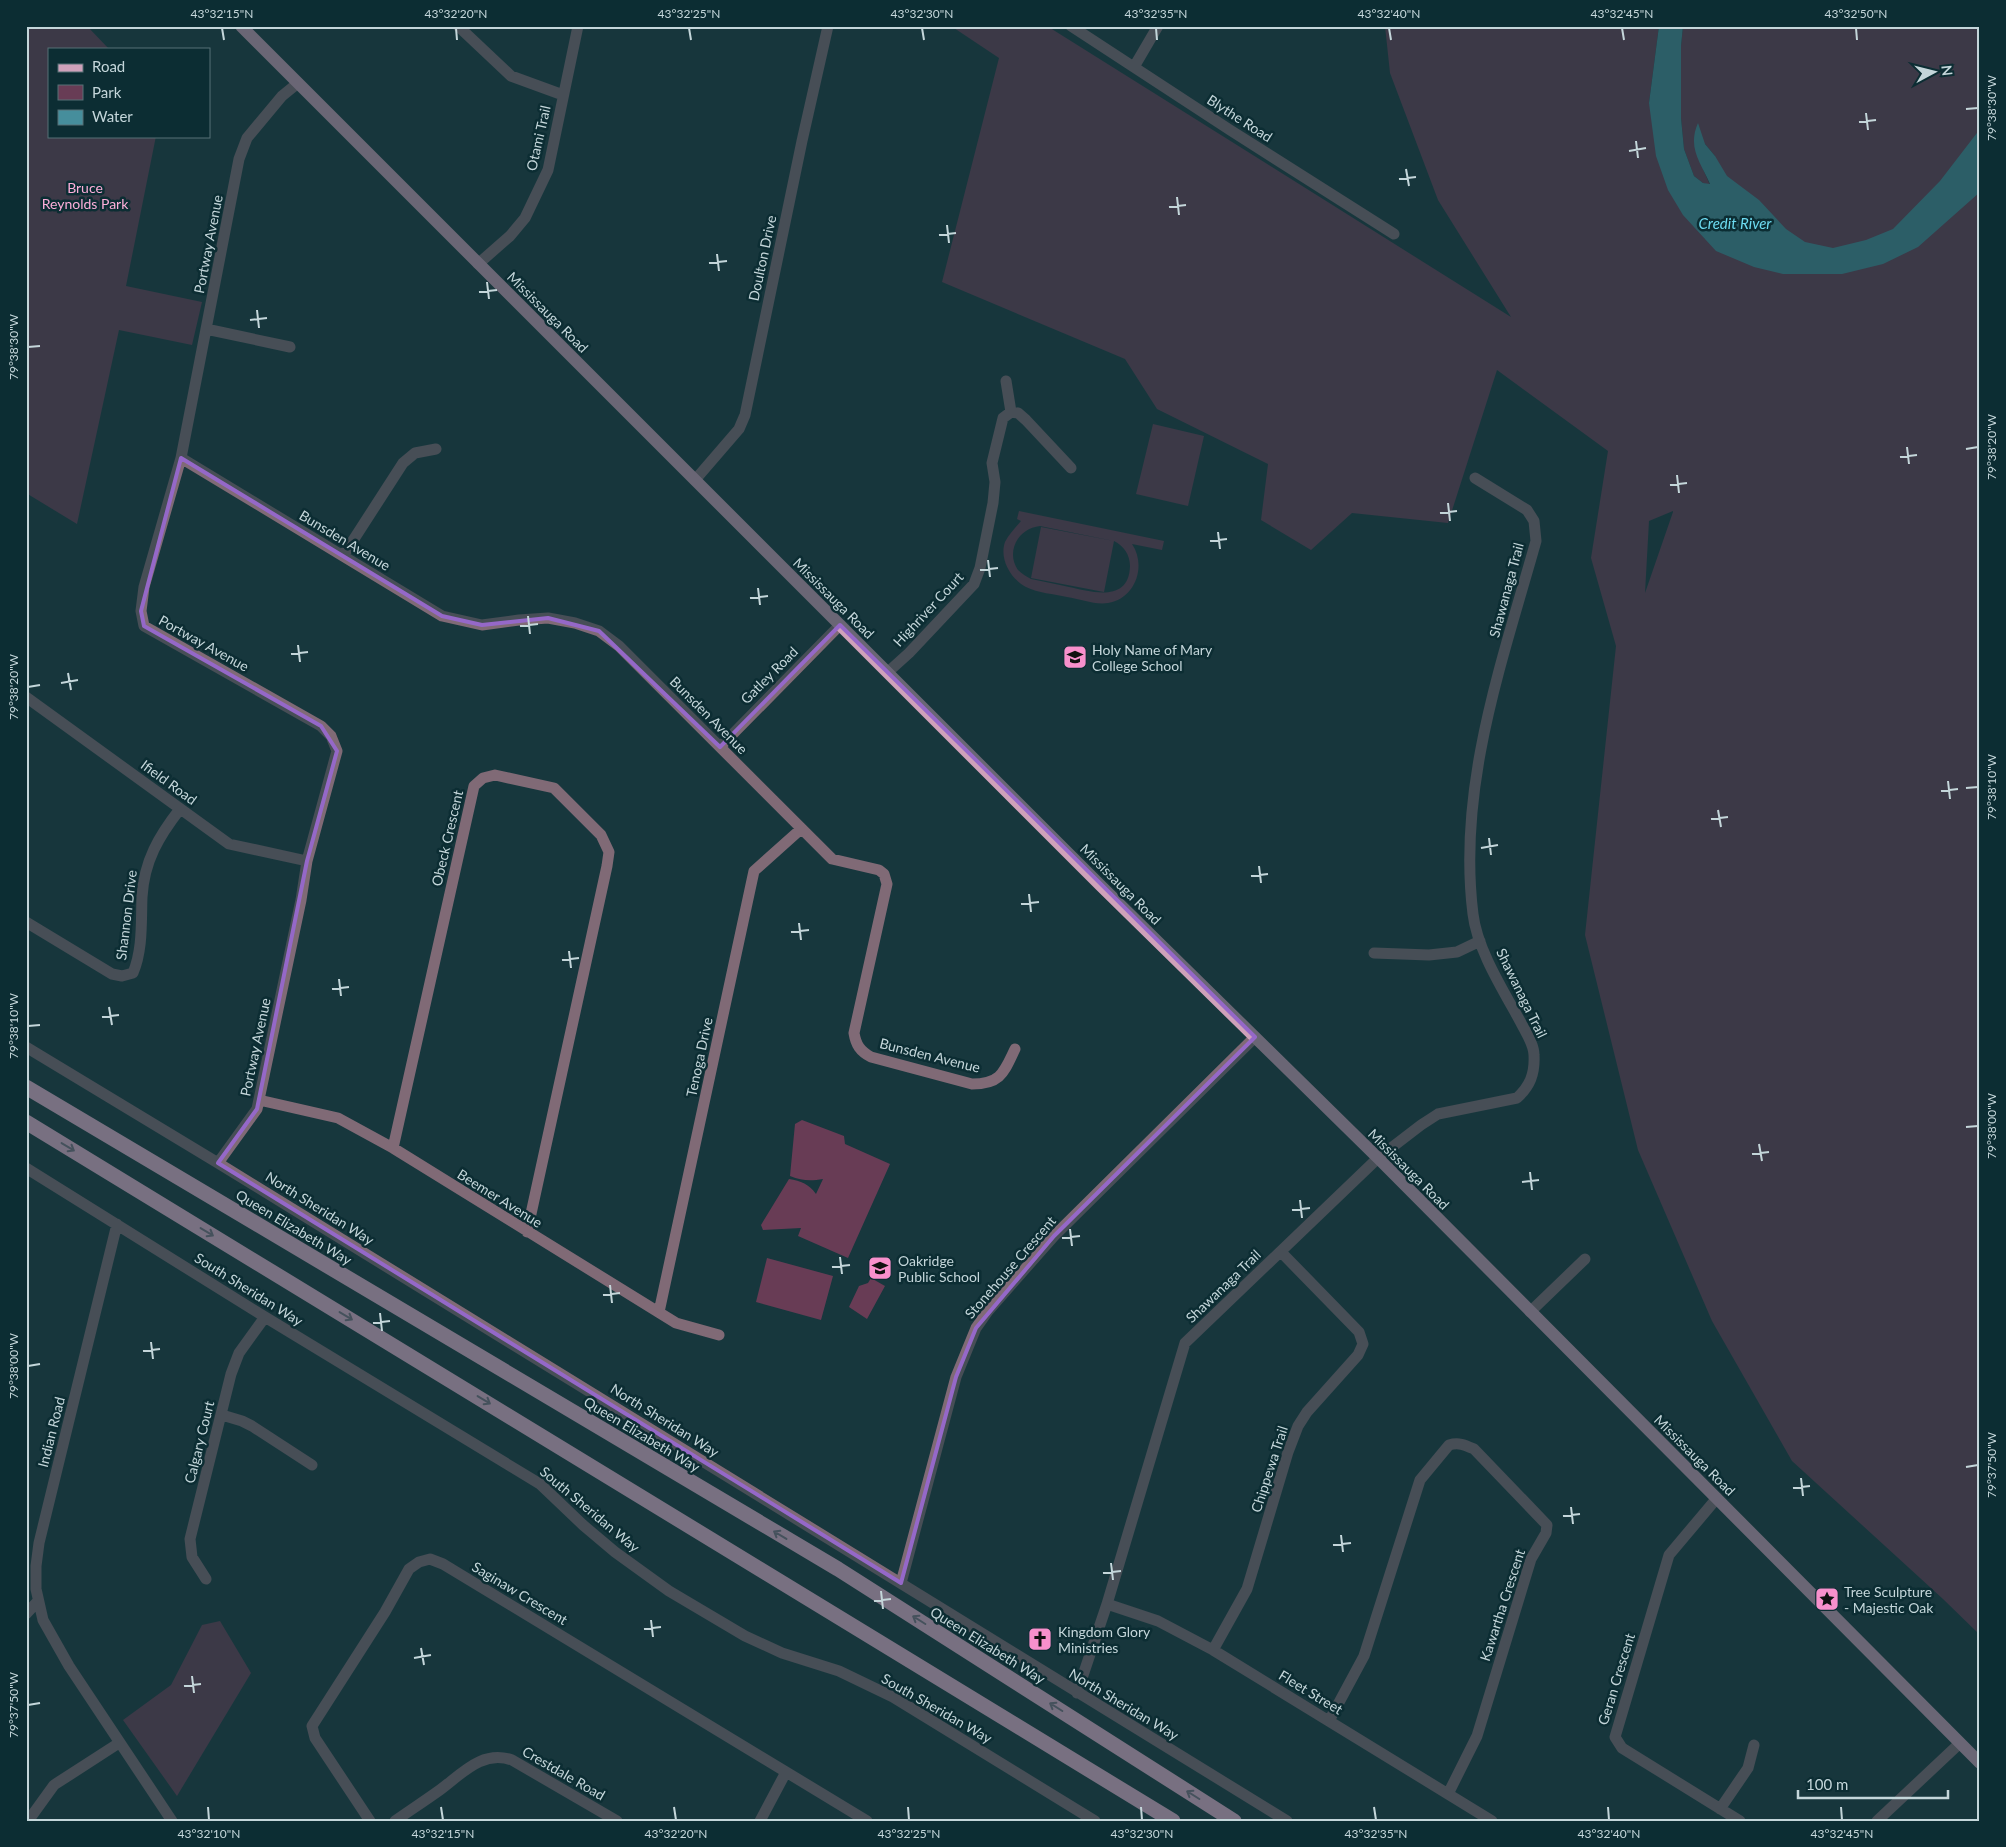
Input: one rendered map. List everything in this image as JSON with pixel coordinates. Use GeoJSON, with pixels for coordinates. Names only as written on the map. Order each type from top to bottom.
{"type":"FeatureCollection","features":[{"type":"Feature","properties":{"kind":"highway","name":"Queen Elizabeth Way"},"geometry":{"type":"LineString","coordinates":[[26,1087],[838,1569],[1234,1821]]}},
{"type":"Feature","properties":{"kind":"highway"},"geometry":{"type":"LineString","coordinates":[[26,1122],[1173,1821]]}},
{"type":"Feature","properties":{"kind":"main road","name":"Mississauga Road"},"geometry":{"type":"LineString","coordinates":[[241,26],[840,625],[1378,1158],[1980,1763]]}},
{"type":"Feature","properties":{"kind":"street"},"geometry":{"type":"LineString","coordinates":[[458,26],[511,76],[563,94]]}},
{"type":"Feature","properties":{"kind":"street","name":"Otami Trail"},"geometry":{"type":"LineString","coordinates":[[478,264],[510,236],[525,218],[548,170],[578,26]]}},
{"type":"Feature","properties":{"kind":"street","name":"Doulton Drive"},"geometry":{"type":"LineString","coordinates":[[695,480],[739,429],[745,415],[828,26]]}},
{"type":"Feature","properties":{"kind":"street","name":"Blythe Road"},"geometry":{"type":"LineString","coordinates":[[1071,26],[1394,234]]}},
{"type":"Feature","properties":{"kind":"street"},"geometry":{"type":"LineString","coordinates":[[1134,67],[1158,26]]}},
{"type":"Feature","properties":{"kind":"street","name":"Portway Avenue"},"geometry":{"type":"LineString","coordinates":[[218,1163],[257,1109],[301,900],[307,862],[337,751],[331,736],[322,726],[144,626],[141,611],[144,587],[181,458],[240,159],[247,138],[282,96],[298,84]]}},
{"type":"Feature","properties":{"kind":"street"},"geometry":{"type":"LineString","coordinates":[[206,329],[290,347]]}},
{"type":"Feature","properties":{"kind":"street"},"geometry":{"type":"LineString","coordinates":[[1006,381],[1010,412],[1018,413],[1026,420],[1071,468]]}},
{"type":"Feature","properties":{"kind":"street","name":"Highriver Court"},"geometry":{"type":"LineString","coordinates":[[888,672],[909,653],[974,584],[980,568],[993,503],[995,482],[992,463],[1004,418],[1010,412]]}},
{"type":"Feature","properties":{"kind":"street"},"geometry":{"type":"LineString","coordinates":[[343,556],[403,463],[416,453],[436,449]]}},
{"type":"Feature","properties":{"kind":"street","name":"Bunsden Avenue"},"geometry":{"type":"LineString","coordinates":[[181,458],[442,616],[482,625],[548,618],[576,623],[599,631],[619,646],[832,858],[880,870],[884,874],[887,884],[854,1033],[861,1052],[871,1057],[972,1084],[984,1084],[1002,1074],[1015,1049]]}},
{"type":"Feature","properties":{"kind":"street","name":"Shawanaga Trail"},"geometry":{"type":"LineString","coordinates":[[1078,1693],[1107,1604],[1185,1343],[1378,1158],[1438,1114],[1517,1098],[1526,1090],[1533,1078],[1534,1054],[1530,1041],[1480,941],[1473,917],[1469,838],[1478,766],[1486,723],[1536,541],[1534,521],[1526,510],[1475,478]]}},
{"type":"Feature","properties":{"kind":"street","name":"Gatley Road"},"geometry":{"type":"LineString","coordinates":[[720,747],[840,625]]}},
{"type":"Feature","properties":{"kind":"street","name":"Ifield Road"},"geometry":{"type":"LineString","coordinates":[[26,697],[229,844],[307,862]]}},
{"type":"Feature","properties":{"kind":"street","name":"Obeck Crescent"},"geometry":{"type":"LineString","coordinates":[[393,1148],[474,786],[483,778],[495,775],[554,788],[601,835],[609,852],[527,1232]]}},
{"type":"Feature","properties":{"kind":"street","name":"Shannon Drive"},"geometry":{"type":"LineString","coordinates":[[26,922],[112,974],[122,976],[133,974],[138,962],[142,894],[146,871],[162,833],[180,808]]}},
{"type":"Feature","properties":{"kind":"street","name":"Tenoga Drive"},"geometry":{"type":"LineString","coordinates":[[659,1312],[754,871],[801,829]]}},
{"type":"Feature","properties":{"kind":"street"},"geometry":{"type":"LineString","coordinates":[[1374,953],[1429,955],[1457,952],[1480,941]]}},
{"type":"Feature","properties":{"kind":"street","name":"Stonehouse Crescent"},"geometry":{"type":"LineString","coordinates":[[901,1583],[956,1377],[976,1328],[988,1311],[1054,1236],[1255,1037]]}},
{"type":"Feature","properties":{"kind":"street","name":"North Sheridan Way"},"geometry":{"type":"LineString","coordinates":[[26,1047],[218,1163],[1287,1821]]}},
{"type":"Feature","properties":{"kind":"street","name":"Beemer Avenue"},"geometry":{"type":"LineString","coordinates":[[259,1100],[338,1118],[393,1148],[680,1325],[719,1335]]}},
{"type":"Feature","properties":{"kind":"street","name":"South Sheridan Way"},"geometry":{"type":"LineString","coordinates":[[26,1168],[265,1317],[540,1484],[615,1552],[670,1591],[745,1636],[782,1653],[839,1671],[893,1697],[1095,1821]]}},
{"type":"Feature","properties":{"kind":"street","name":"Indian Road"},"geometry":{"type":"LineString","coordinates":[[117,1224],[39,1543],[36,1566],[38,1601],[43,1620],[64,1657],[172,1821]]}},
{"type":"Feature","properties":{"kind":"street","name":"Chippewa Trail"},"geometry":{"type":"LineString","coordinates":[[1213,1650],[1247,1589],[1288,1452],[1298,1426],[1307,1412],[1358,1355],[1363,1344],[1359,1332],[1281,1252]]}},
{"type":"Feature","properties":{"kind":"street"},"geometry":{"type":"LineString","coordinates":[[1530,1312],[1585,1259]]}},
{"type":"Feature","properties":{"kind":"street","name":"Calgary Court"},"geometry":{"type":"LineString","coordinates":[[206,1578],[192,1557],[190,1538],[231,1374],[239,1353],[265,1317]]}},
{"type":"Feature","properties":{"kind":"street"},"geometry":{"type":"LineString","coordinates":[[222,1415],[252,1426],[312,1465]]}},
{"type":"Feature","properties":{"kind":"street","name":"Kawartha Crescent"},"geometry":{"type":"LineString","coordinates":[[1329,1721],[1364,1656],[1420,1480],[1449,1445],[1455,1443],[1474,1448],[1547,1525],[1546,1533],[1531,1559],[1477,1736],[1448,1794]]}},
{"type":"Feature","properties":{"kind":"street","name":"Geran Crescent"},"geometry":{"type":"LineString","coordinates":[[1717,1498],[1669,1555],[1614,1737],[1622,1748],[1740,1821]]}},
{"type":"Feature","properties":{"kind":"street","name":"Saginaw Crescent"},"geometry":{"type":"LineString","coordinates":[[370,1821],[315,1738],[312,1726],[385,1612],[409,1569],[419,1562],[430,1559],[451,1569],[867,1821]]}},
{"type":"Feature","properties":{"kind":"street"},"geometry":{"type":"LineString","coordinates":[[26,1614],[38,1601]]}},
{"type":"Feature","properties":{"kind":"street","name":"Fleet Street"},"geometry":{"type":"LineString","coordinates":[[1107,1604],[1158,1621],[1213,1650],[1492,1821]]}},
{"type":"Feature","properties":{"kind":"street"},"geometry":{"type":"LineString","coordinates":[[28,1821],[54,1785],[119,1743]]}},
{"type":"Feature","properties":{"kind":"street"},"geometry":{"type":"LineString","coordinates":[[1877,1821],[1960,1743]]}},
{"type":"Feature","properties":{"kind":"street"},"geometry":{"type":"LineString","coordinates":[[1720,1809],[1748,1768],[1754,1745]]}},
{"type":"Feature","properties":{"kind":"street","name":"Crestdale Road"},"geometry":{"type":"LineString","coordinates":[[395,1821],[472,1765],[480,1761],[503,1757],[512,1760],[617,1821]]}},
{"type":"Feature","properties":{"kind":"street"},"geometry":{"type":"LineString","coordinates":[[760,1821],[786,1772]]}},
{"type":"Feature","properties":{"kind":"highlighted area"},"geometry":{"type":"Polygon","coordinates":[[[181,458],[442,616],[482,625],[548,618],[599,631],[720,747],[840,625],[1255,1037],[1054,1236],[976,1328],[956,1377],[901,1583],[218,1163],[257,1109],[307,861],[337,751],[321,726],[144,626],[141,611],[181,458]]]}},
{"type":"Feature","properties":{"kind":"green space","name":"Bruce Reynolds Park"},"geometry":{"type":"Polygon","coordinates":[[[26,26],[87,26],[108,48],[48,48],[48,138],[156,138],[126,286],[202,302],[192,345],[119,330],[77,524],[26,493],[26,26]]]}},
{"type":"Feature","properties":{"kind":"green space"},"geometry":{"type":"Polygon","coordinates":[[[951,26],[1047,26],[1511,317],[1438,200],[1390,73],[1385,26],[1659,26],[1649,103],[1705,239],[1715,156],[1705,144],[1703,169],[1710,185],[1703,183],[1694,176],[1684,149],[1681,118],[1681,46],[1683,26],[1980,26],[1980,1635],[1792,1461],[1712,1321],[1638,1150],[1585,935],[1616,646],[1591,558],[1608,451],[1497,370],[1448,523],[1352,513],[1311,550],[1261,520],[1268,464],[1157,409],[1125,359],[942,282],[999,58],[951,26]],[[1673,511],[1649,521],[1645,593],[1673,511]]]}},
{"type":"Feature","properties":{"kind":"green space"},"geometry":{"type":"Polygon","coordinates":[[[1153,424],[1204,436],[1188,506],[1136,494],[1153,424]]]}},
{"type":"Feature","properties":{"kind":"green space"},"geometry":{"type":"Polygon","coordinates":[[[1019,511],[1164,541],[1162,550],[1132,544],[1138,562],[1138,571],[1136,580],[1131,588],[1117,600],[1108,603],[1093,603],[1036,591],[1026,587],[1011,574],[1005,562],[1004,548],[1005,542],[1021,521],[1017,519],[1019,511]],[[1040,526],[1026,531],[1020,536],[1014,548],[1014,563],[1018,570],[1031,579],[1088,591],[1108,592],[1123,586],[1128,578],[1130,566],[1126,551],[1114,541],[1040,526]]]}},
{"type":"Feature","properties":{"kind":"green space"},"geometry":{"type":"Polygon","coordinates":[[[1041,527],[1114,541],[1104,592],[1031,578],[1041,527]]]}},
{"type":"Feature","properties":{"kind":"green space"},"geometry":{"type":"Polygon","coordinates":[[[802,1120],[844,1136],[845,1144],[890,1164],[848,1258],[798,1236],[801,1228],[763,1230],[761,1225],[789,1179],[804,1184],[816,1194],[823,1179],[806,1180],[790,1176],[795,1124],[802,1120]]]}},
{"type":"Feature","properties":{"kind":"green space"},"geometry":{"type":"Polygon","coordinates":[[[767,1258],[833,1276],[821,1320],[756,1302],[767,1258]]]}},
{"type":"Feature","properties":{"kind":"green space"},"geometry":{"type":"Polygon","coordinates":[[[871,1278],[885,1286],[867,1319],[849,1307],[859,1286],[868,1283],[871,1278]]]}},
{"type":"Feature","properties":{"kind":"green space"},"geometry":{"type":"Polygon","coordinates":[[[220,1621],[251,1673],[177,1796],[123,1720],[171,1685],[202,1625],[220,1621]]]}},
{"type":"Feature","properties":{"kind":"water","name":"Credit River"},"geometry":{"type":"Polygon","coordinates":[[[1659,26],[1683,26],[1681,46],[1681,118],[1684,149],[1694,176],[1703,183],[1710,184],[1696,155],[1694,140],[1698,123],[1705,144],[1727,176],[1759,200],[1786,229],[1805,242],[1833,248],[1866,240],[1893,229],[1940,181],[1980,129],[1980,192],[1918,247],[1883,264],[1842,274],[1783,274],[1754,267],[1716,251],[1683,215],[1668,190],[1656,156],[1649,103],[1659,26]]]}},
{"type":"Feature","properties":{"kind":"place","name":"Holy Name of Mary College School"},"geometry":{"type":"Point","coordinates":[1075,657]}},
{"type":"Feature","properties":{"kind":"place","name":"Oakridge Public School"},"geometry":{"type":"Point","coordinates":[880,1268]}},
{"type":"Feature","properties":{"kind":"place","name":"Tree Sculpture - Majestic Oak"},"geometry":{"type":"Point","coordinates":[1827,1599]}},
{"type":"Feature","properties":{"kind":"place","name":"Kingdom Glory Ministries"},"geometry":{"type":"Point","coordinates":[1040,1639]}}]}
